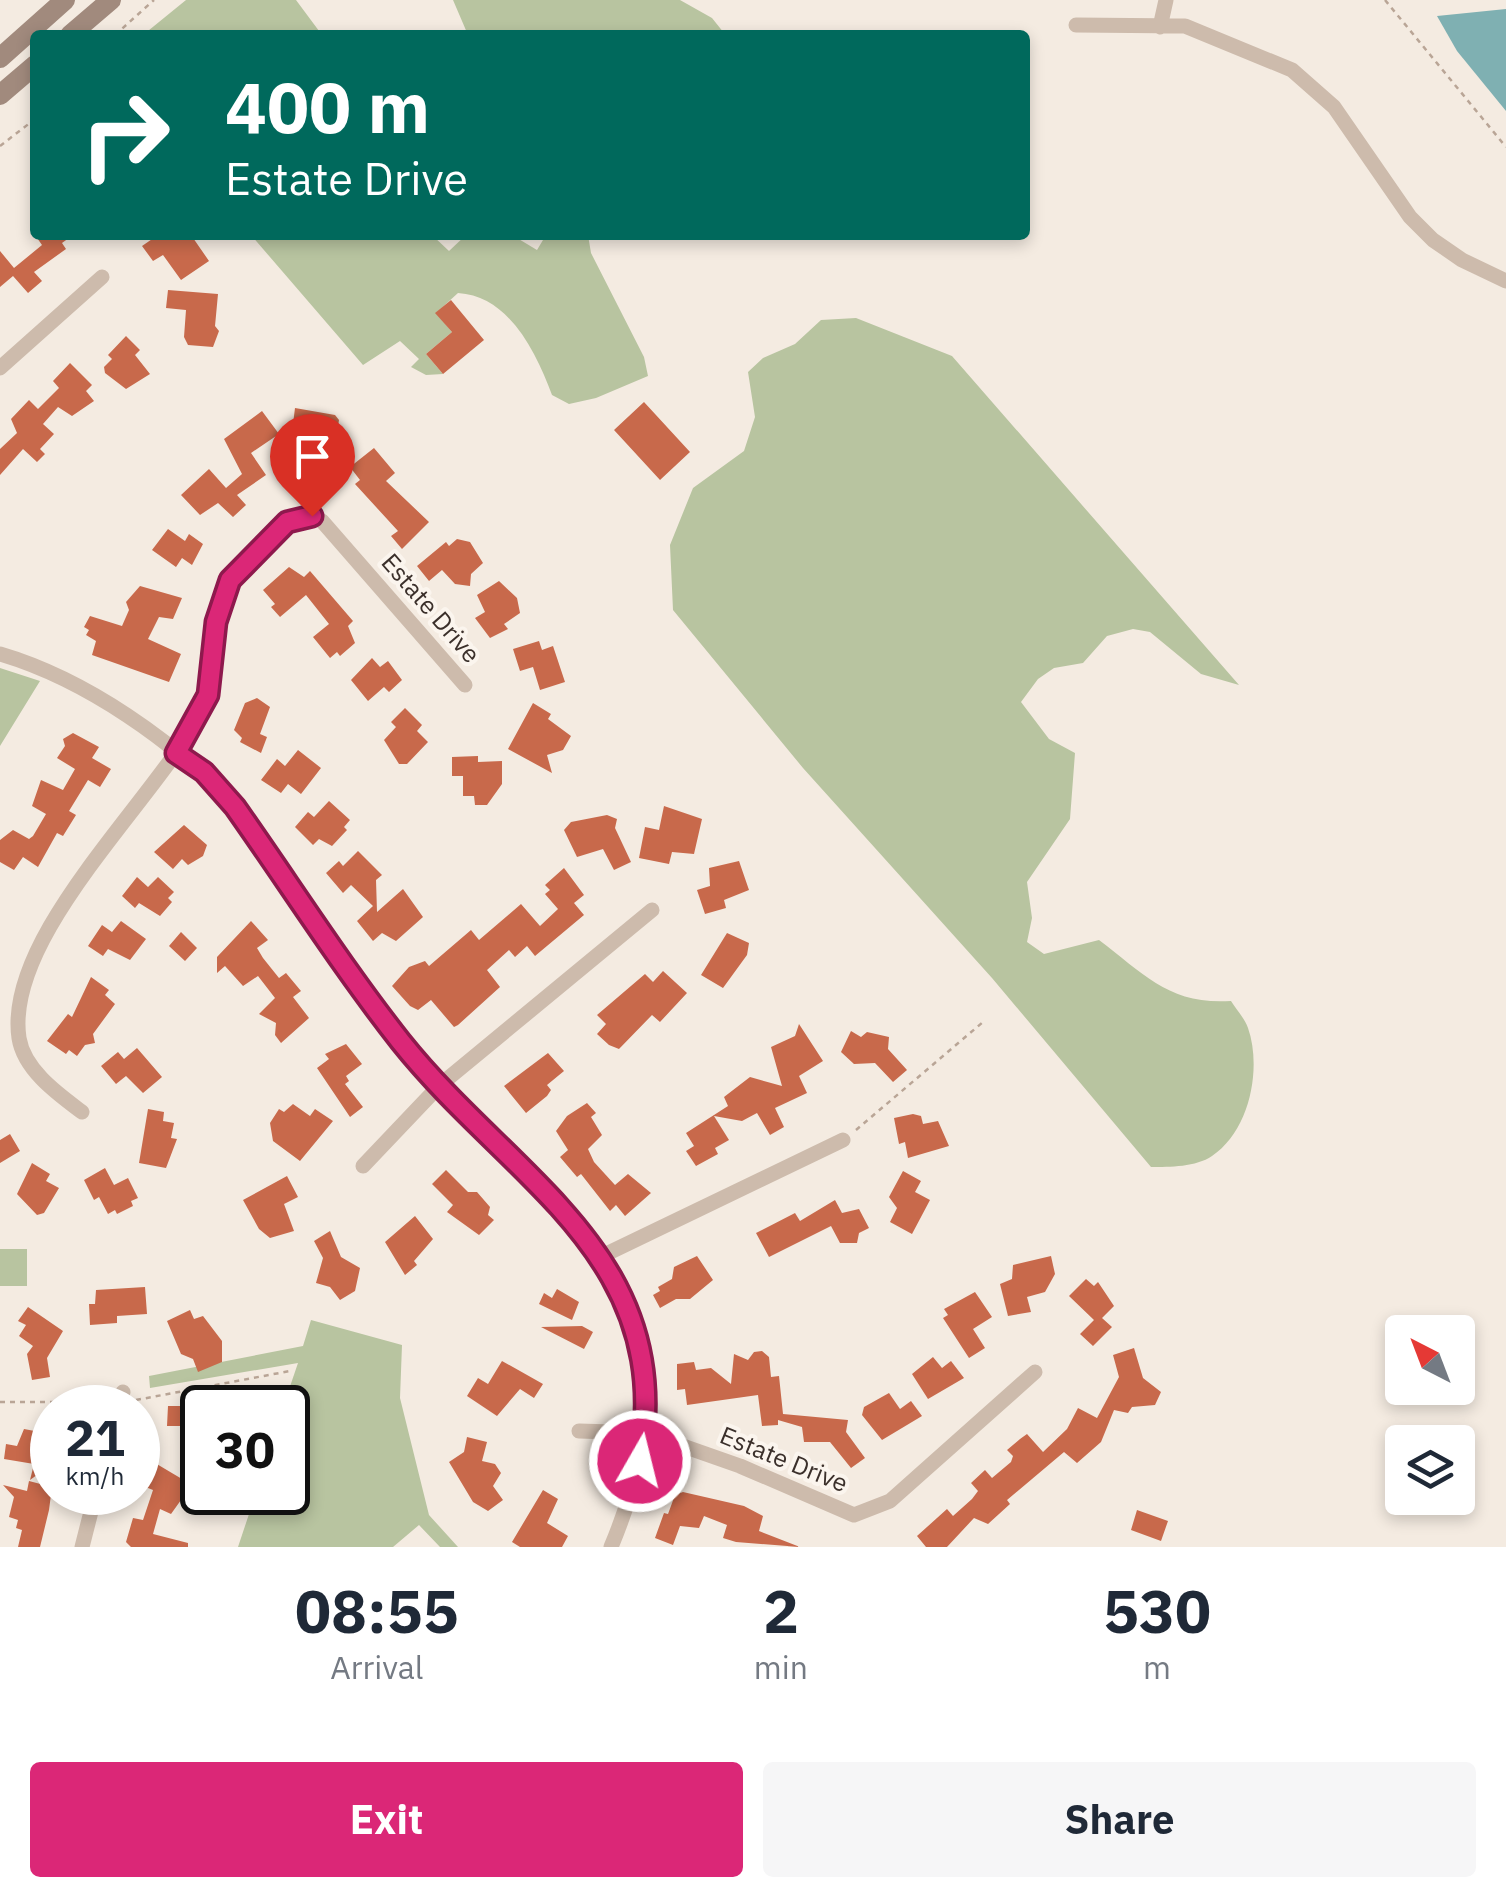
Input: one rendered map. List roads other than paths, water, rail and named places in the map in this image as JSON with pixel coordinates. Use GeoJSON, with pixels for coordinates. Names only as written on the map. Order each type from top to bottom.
{"type":"FeatureCollection","features":[{"type":"Feature","properties":{"kind":"main road"},"geometry":{"type":"LineString","coordinates":[[31,30],[65,0]]}},
{"type":"Feature","properties":{"kind":"main road"},"geometry":{"type":"LineString","coordinates":[[76,30],[112,0]]}},
{"type":"Feature","properties":{"kind":"main road"},"geometry":{"type":"LineString","coordinates":[[0,58],[30,31]]}},
{"type":"Feature","properties":{"kind":"main road"},"geometry":{"type":"LineString","coordinates":[[0,95],[30,69]]}},
{"type":"Feature","properties":{"kind":"street"},"geometry":{"type":"LineString","coordinates":[[1160,27],[1166,0]]}},
{"type":"Feature","properties":{"kind":"street"},"geometry":{"type":"LineString","coordinates":[[1076,25],[1185,26],[1269,58],[1313,86],[1362,144],[1410,217],[1462,260],[1506,282]]}},
{"type":"Feature","properties":{"kind":"street"},"geometry":{"type":"LineString","coordinates":[[0,368],[102,276]]}},
{"type":"Feature","properties":{"kind":"street","name":"Estate Drive"},"geometry":{"type":"LineString","coordinates":[[82,1112],[48,1086],[25,1054],[19,1036],[31,968],[66,898],[176,753],[208,695],[216,622],[230,580],[258,548],[297,517],[322,521],[466,685]]}},
{"type":"Feature","properties":{"kind":"street"},"geometry":{"type":"LineString","coordinates":[[0,654],[93,698],[204,772],[235,807],[364,993],[440,1085],[580,1229],[600,1256],[629,1306],[647,1374],[646,1433],[636,1489],[611,1547]]}},
{"type":"Feature","properties":{"kind":"street"},"geometry":{"type":"LineString","coordinates":[[363,1166],[440,1085],[652,910]]}},
{"type":"Feature","properties":{"kind":"street"},"geometry":{"type":"LineString","coordinates":[[600,1256],[843,1140]]}},
{"type":"Feature","properties":{"kind":"street","name":"Estate Drive"},"geometry":{"type":"LineString","coordinates":[[578,1431],[646,1433],[740,1466],[854,1515],[890,1502],[1035,1372]]}},
{"type":"Feature","properties":{"kind":"street"},"geometry":{"type":"LineString","coordinates":[[82,1547],[90,1515]]}},
{"type":"Feature","properties":{"kind":"water"},"geometry":{"type":"Polygon","coordinates":[[[1506,9],[1506,111],[1457,51],[1437,16],[1506,9]]]}}]}
